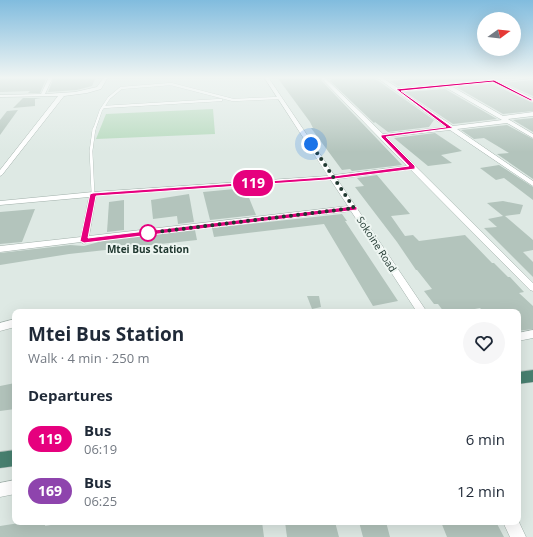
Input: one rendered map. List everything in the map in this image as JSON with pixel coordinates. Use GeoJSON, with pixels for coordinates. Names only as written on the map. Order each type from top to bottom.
{"type":"FeatureCollection","features":[{"type":"Feature","properties":{"kind":"highway"},"geometry":{"type":"LineString","coordinates":[[521,378],[533,376]]}},
{"type":"Feature","properties":{"kind":"highway"},"geometry":{"type":"LineString","coordinates":[[0,460],[12,458]]}},
{"type":"Feature","properties":{"kind":"street"},"geometry":{"type":"LineString","coordinates":[[0,174],[56,102]]}},
{"type":"Feature","properties":{"kind":"street","name":"Sokoine Road"},"geometry":{"type":"LineString","coordinates":[[283,102],[420,309]]}},
{"type":"Feature","properties":{"kind":"street"},"geometry":{"type":"LineString","coordinates":[[349,102],[533,288]]}},
{"type":"Feature","properties":{"kind":"street"},"geometry":{"type":"LineString","coordinates":[[414,102],[533,184]]}},
{"type":"Feature","properties":{"kind":"street"},"geometry":{"type":"LineString","coordinates":[[475,102],[533,136]]}},
{"type":"Feature","properties":{"kind":"street"},"geometry":{"type":"LineString","coordinates":[[503,118],[533,114]]}},
{"type":"Feature","properties":{"kind":"street"},"geometry":{"type":"LineString","coordinates":[[382,136],[509,121]]}},
{"type":"Feature","properties":{"kind":"street"},"geometry":{"type":"LineString","coordinates":[[0,203],[93,194],[334,178],[413,167]]}},
{"type":"Feature","properties":{"kind":"street"},"geometry":{"type":"LineString","coordinates":[[84,241],[93,194]]}},
{"type":"Feature","properties":{"kind":"street"},"geometry":{"type":"LineString","coordinates":[[0,249],[84,241],[354,208]]}},
{"type":"Feature","properties":{"kind":"street"},"geometry":{"type":"LineString","coordinates":[[0,327],[12,324]]}},
{"type":"Feature","properties":{"kind":"street"},"geometry":{"type":"LineString","coordinates":[[521,336],[533,334]]}},
{"type":"Feature","properties":{"kind":"street"},"geometry":{"type":"LineString","coordinates":[[0,490],[12,488]]}},
{"type":"Feature","properties":{"kind":"street"},"geometry":{"type":"LineString","coordinates":[[512,525],[518,537]]}},
{"type":"Feature","properties":{"kind":"lane"},"geometry":{"type":"LineString","coordinates":[[93,194],[91,166],[92,138],[96,119],[108,102]]}},
{"type":"Feature","properties":{"kind":"lane"},"geometry":{"type":"LineString","coordinates":[[103,107],[181,102]]}},
{"type":"Feature","properties":{"kind":"green space"},"geometry":{"type":"Polygon","coordinates":[[[213,109],[215,134],[96,139],[106,114],[213,109]]]}},
{"type":"Feature","properties":{"kind":"building"},"geometry":{"type":"Polygon","coordinates":[[[19,102],[35,102],[35,106],[13,108],[19,102]]]}},
{"type":"Feature","properties":{"kind":"building"},"geometry":{"type":"Polygon","coordinates":[[[295,102],[342,102],[402,165],[352,171],[350,169],[342,170],[311,128],[313,128],[295,102]]]}},
{"type":"Feature","properties":{"kind":"building"},"geometry":{"type":"Polygon","coordinates":[[[352,102],[409,102],[434,120],[429,127],[388,132],[375,122],[374,123],[352,102]]]}},
{"type":"Feature","properties":{"kind":"building"},"geometry":{"type":"Polygon","coordinates":[[[420,102],[468,102],[497,119],[453,124],[420,102]]]}},
{"type":"Feature","properties":{"kind":"building"},"geometry":{"type":"Polygon","coordinates":[[[482,102],[533,103],[533,111],[503,114],[482,102]]]}},
{"type":"Feature","properties":{"kind":"building"},"geometry":{"type":"Polygon","coordinates":[[[18,110],[0,135],[0,120],[7,111],[18,110]]]}},
{"type":"Feature","properties":{"kind":"building"},"geometry":{"type":"Polygon","coordinates":[[[533,118],[533,132],[513,120],[533,118]]]}},
{"type":"Feature","properties":{"kind":"building"},"geometry":{"type":"Polygon","coordinates":[[[507,125],[533,139],[533,179],[497,154],[509,153],[484,138],[474,139],[461,130],[507,125]]]}},
{"type":"Feature","properties":{"kind":"building"},"geometry":{"type":"Polygon","coordinates":[[[435,133],[462,151],[441,155],[452,163],[428,166],[394,138],[435,133]]]}},
{"type":"Feature","properties":{"kind":"building"},"geometry":{"type":"Polygon","coordinates":[[[499,165],[533,187],[533,200],[504,178],[496,180],[480,168],[499,165]]]}},
{"type":"Feature","properties":{"kind":"building"},"geometry":{"type":"Polygon","coordinates":[[[377,175],[410,214],[391,216],[405,236],[413,235],[419,241],[465,235],[492,263],[494,263],[508,277],[510,277],[524,292],[519,293],[533,306],[533,329],[521,331],[521,309],[442,309],[438,304],[434,304],[424,291],[432,289],[416,270],[397,242],[355,187],[364,186],[357,178],[377,175]]]}},
{"type":"Feature","properties":{"kind":"building"},"geometry":{"type":"Polygon","coordinates":[[[245,188],[256,215],[210,220],[203,192],[245,188]]]}},
{"type":"Feature","properties":{"kind":"building"},"geometry":{"type":"Polygon","coordinates":[[[189,194],[194,222],[178,224],[177,216],[153,219],[151,200],[189,194]]]}},
{"type":"Feature","properties":{"kind":"building"},"geometry":{"type":"Polygon","coordinates":[[[124,200],[124,230],[107,232],[109,202],[124,200]]]}},
{"type":"Feature","properties":{"kind":"building"},"geometry":{"type":"Polygon","coordinates":[[[503,201],[523,205],[520,214],[505,216],[533,240],[533,250],[523,252],[533,262],[533,277],[484,228],[497,227],[488,219],[503,216],[487,203],[503,201]]]}},
{"type":"Feature","properties":{"kind":"building"},"geometry":{"type":"Polygon","coordinates":[[[35,209],[22,242],[0,244],[0,212],[35,209]]]}},
{"type":"Feature","properties":{"kind":"building"},"geometry":{"type":"Polygon","coordinates":[[[342,214],[347,221],[345,221],[398,301],[373,306],[324,224],[214,237],[212,228],[342,214]]]}},
{"type":"Feature","properties":{"kind":"building"},"geometry":{"type":"Polygon","coordinates":[[[195,230],[197,240],[69,254],[0,265],[0,253],[70,245],[84,246],[106,240],[195,230]]]}},
{"type":"Feature","properties":{"kind":"building"},"geometry":{"type":"Polygon","coordinates":[[[307,296],[319,296],[321,307],[312,309],[307,296]]]}},
{"type":"Feature","properties":{"kind":"building"},"geometry":{"type":"Polygon","coordinates":[[[12,384],[12,409],[0,411],[0,386],[12,384]]]}},
{"type":"Feature","properties":{"kind":"building"},"geometry":{"type":"Polygon","coordinates":[[[12,524],[45,526],[262,525],[264,537],[0,537],[0,526],[12,524]]]}},
{"type":"Feature","properties":{"kind":"building"},"geometry":{"type":"Polygon","coordinates":[[[285,525],[336,525],[339,537],[287,537],[285,525]]]}},
{"type":"Feature","properties":{"kind":"building"},"geometry":{"type":"Polygon","coordinates":[[[360,525],[387,525],[390,537],[363,537],[360,525]]]}},
{"type":"Feature","properties":{"kind":"building"},"geometry":{"type":"Polygon","coordinates":[[[442,525],[498,525],[504,537],[447,537],[442,525]]]}},
{"type":"Feature","properties":{"kind":"bus line","name":"119"},"geometry":{"type":"LineString","coordinates":[[354,208],[84,241],[93,194],[295,181],[413,167],[382,136],[451,128],[414,102]]}},
{"type":"Feature","properties":{"kind":"place","name":"Mtei Bus Station"},"geometry":{"type":"Point","coordinates":[148,233]}},
{"type":"Feature","properties":{"kind":"route"},"geometry":{"type":"LineString","coordinates":[[148,233],[354,208],[311,144]]}}]}
